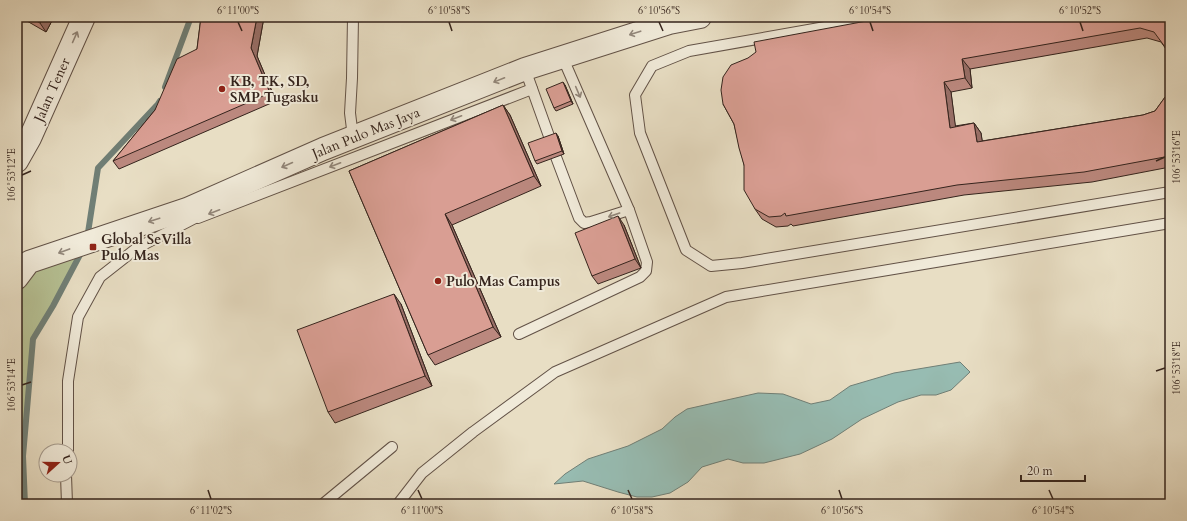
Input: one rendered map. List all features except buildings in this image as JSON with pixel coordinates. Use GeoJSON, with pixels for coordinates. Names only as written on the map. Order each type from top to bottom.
{"type":"FeatureCollection","features":[{"type":"Feature","properties":{"kind":"street","name":"Jalan Tener"},"geometry":{"type":"LineString","coordinates":[[17,161],[30,138],[84,17]]}},
{"type":"Feature","properties":{"kind":"street","name":"Jalan Pulo Mas Jaya"},"geometry":{"type":"LineString","coordinates":[[25,264],[92,240],[191,214],[323,149],[353,137],[528,79],[562,56],[669,23],[700,17]]}},
{"type":"Feature","properties":{"kind":"lane"},"geometry":{"type":"LineString","coordinates":[[353,17],[350,113],[353,137]]}},
{"type":"Feature","properties":{"kind":"lane"},"geometry":{"type":"LineString","coordinates":[[882,17],[689,51],[652,66],[635,95],[640,133],[686,250],[711,266],[1170,192]]}},
{"type":"Feature","properties":{"kind":"lane"},"geometry":{"type":"LineString","coordinates":[[519,334],[640,277],[646,271],[647,262],[629,210],[562,56]]}},
{"type":"Feature","properties":{"kind":"lane"},"geometry":{"type":"LineString","coordinates":[[68,443],[68,381],[78,317],[100,277],[137,248],[191,214],[528,79],[550,139]]}},
{"type":"Feature","properties":{"kind":"lane"},"geometry":{"type":"LineString","coordinates":[[556,157],[579,218],[584,223],[592,222],[629,210]]}},
{"type":"Feature","properties":{"kind":"lane"},"geometry":{"type":"LineString","coordinates":[[398,504],[422,473],[473,432],[555,372],[726,297],[1170,223]]}},
{"type":"Feature","properties":{"kind":"lane"},"geometry":{"type":"LineString","coordinates":[[323,504],[392,447]]}},
{"type":"Feature","properties":{"kind":"lane"},"geometry":{"type":"LineString","coordinates":[[66,483],[67,504]]}},
{"type":"Feature","properties":{"kind":"green space"},"geometry":{"type":"Polygon","coordinates":[[[86,244],[53,306],[33,339],[23,456],[24,504],[17,504],[17,256],[31,261],[86,244]]]}},
{"type":"Feature","properties":{"kind":"water"},"geometry":{"type":"Polygon","coordinates":[[[960,362],[970,372],[951,390],[936,395],[921,395],[898,402],[862,419],[832,439],[800,454],[764,463],[743,463],[728,459],[702,467],[688,482],[670,493],[652,497],[637,497],[583,481],[554,484],[565,474],[588,459],[628,446],[662,429],[675,417],[687,409],[758,393],[783,394],[811,404],[830,400],[850,386],[894,373],[960,362]]]}},
{"type":"Feature","properties":{"kind":"waterway"},"geometry":{"type":"LineString","coordinates":[[165,87],[191,17]]}},
{"type":"Feature","properties":{"kind":"waterway"},"geometry":{"type":"LineString","coordinates":[[87,239],[98,168],[160,101]]}},
{"type":"Feature","properties":{"kind":"waterway"},"geometry":{"type":"LineString","coordinates":[[25,504],[23,456],[33,339],[53,306],[82,251]]}},
{"type":"Feature","properties":{"kind":"place","name":"KB, TK, SD, SMP Tugasku"},"geometry":{"type":"Point","coordinates":[222,89]}},
{"type":"Feature","properties":{"kind":"place","name":"Global SeVilla Pulo Mas"},"geometry":{"type":"Point","coordinates":[93,247]}},
{"type":"Feature","properties":{"kind":"place","name":"Pulo Mas Campus"},"geometry":{"type":"Point","coordinates":[438,281]}}]}
